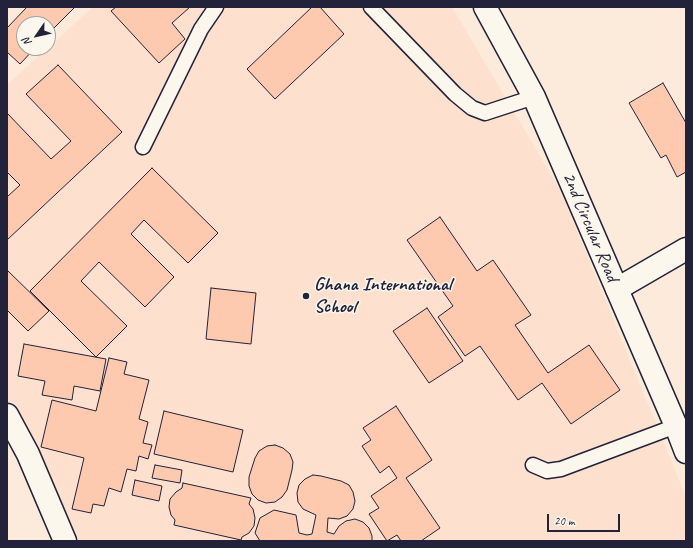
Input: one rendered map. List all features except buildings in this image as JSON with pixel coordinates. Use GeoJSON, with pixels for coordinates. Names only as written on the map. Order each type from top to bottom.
{"type":"FeatureCollection","features":[{"type":"Feature","properties":{"kind":"street","name":"2nd Circular Road"},"geometry":{"type":"LineString","coordinates":[[485,7],[534,96],[686,452]]}},
{"type":"Feature","properties":{"kind":"street"},"geometry":{"type":"LineString","coordinates":[[617,288],[686,249]]}},
{"type":"Feature","properties":{"kind":"street"},"geometry":{"type":"LineString","coordinates":[[7,415],[28,454],[65,541]]}},
{"type":"Feature","properties":{"kind":"lane"},"geometry":{"type":"LineString","coordinates":[[143,147],[201,29],[216,7]]}},
{"type":"Feature","properties":{"kind":"lane"},"geometry":{"type":"LineString","coordinates":[[372,7],[455,94],[472,108],[485,113],[534,96]]}},
{"type":"Feature","properties":{"kind":"lane"},"geometry":{"type":"LineString","coordinates":[[533,465],[547,471],[561,469],[676,426]]}},
{"type":"Feature","properties":{"kind":"shaded area","name":"Ghana International School"},"geometry":{"type":"Polygon","coordinates":[[[93,7],[452,7],[561,192],[686,497],[686,541],[77,541],[7,401],[7,85],[39,56],[56,56],[56,41],[93,7]]]}},
{"type":"Feature","properties":{"kind":"place","name":"Ghana International School"},"geometry":{"type":"Point","coordinates":[306,296]}}]}
